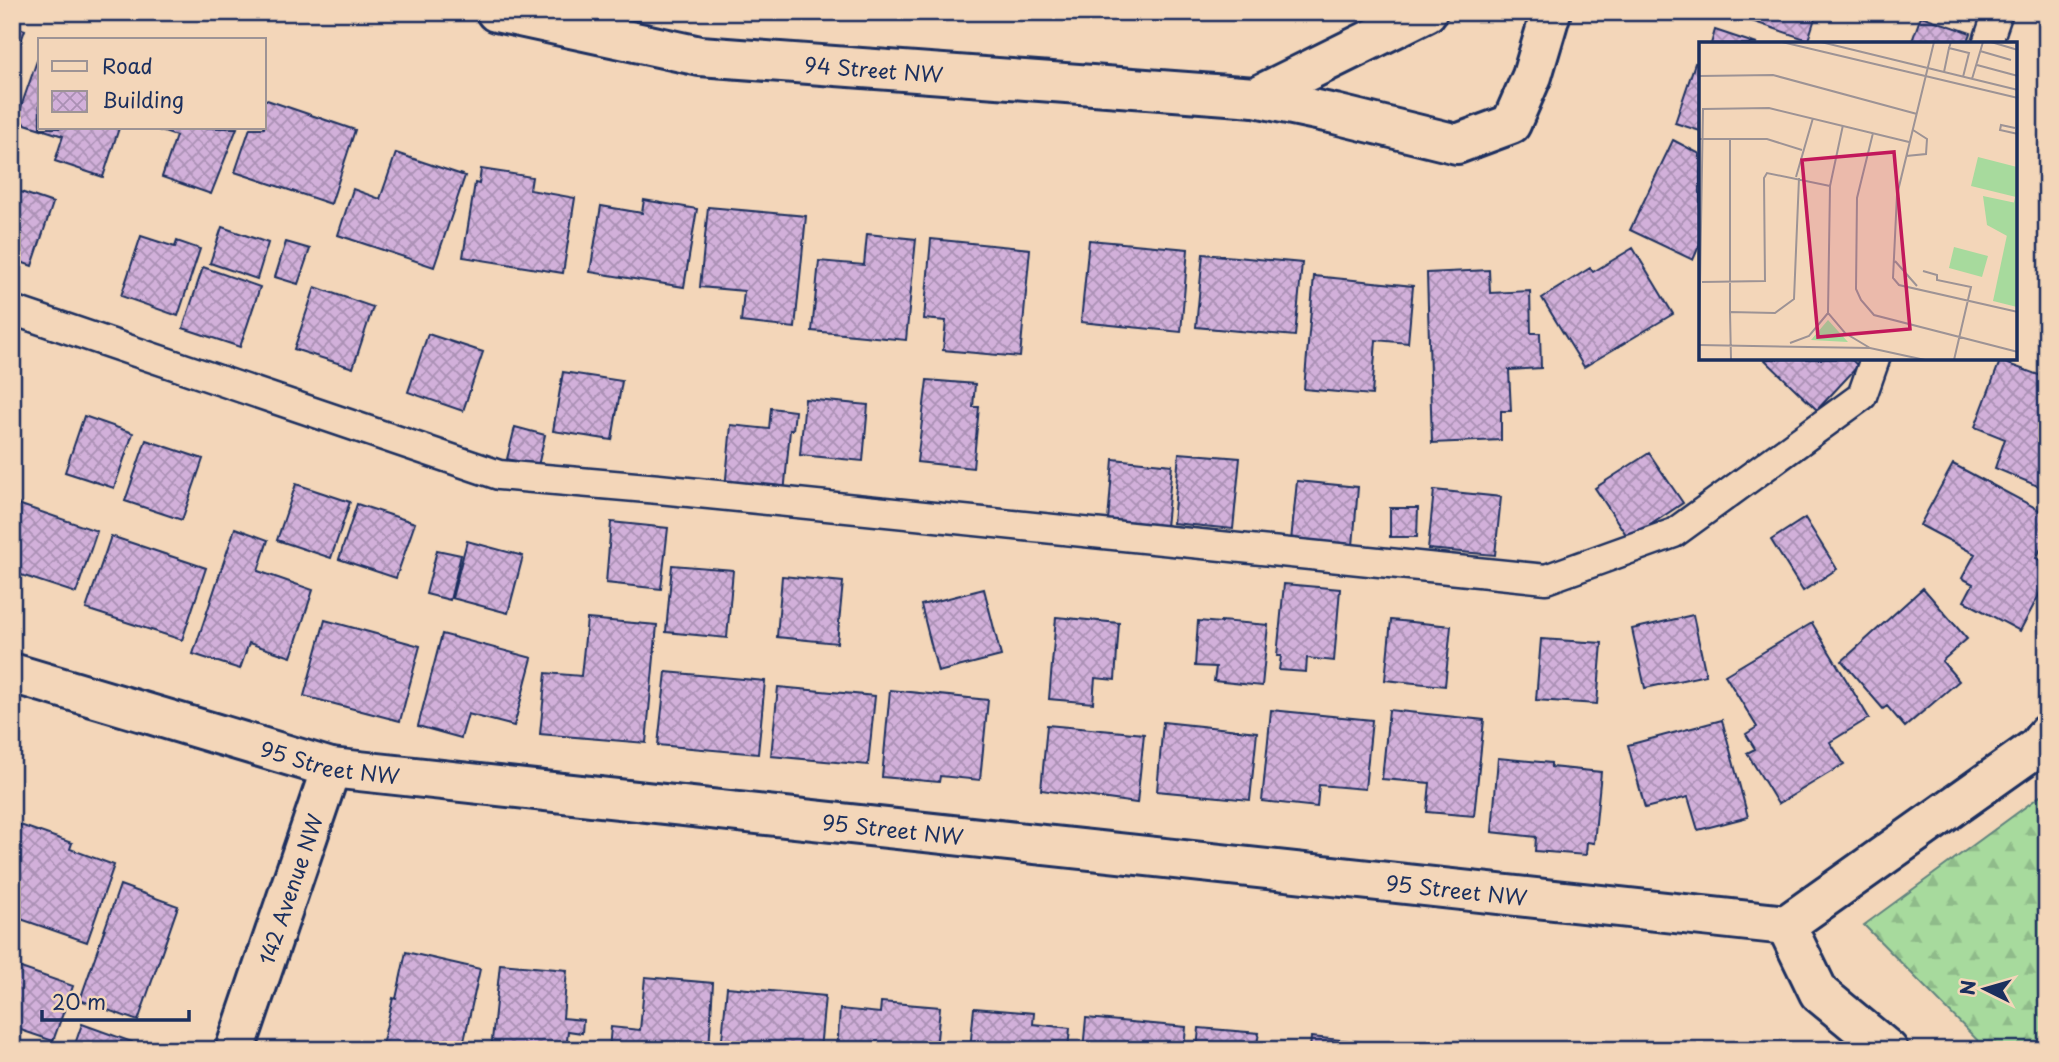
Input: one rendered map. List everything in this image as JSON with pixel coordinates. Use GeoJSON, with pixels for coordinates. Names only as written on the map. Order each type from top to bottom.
{"type":"FeatureCollection","features":[{"type":"Feature","properties":{"kind":"street","name":"94 Street NW"},"geometry":{"type":"LineString","coordinates":[[496,12],[700,56],[1255,97],[1457,144],[1511,124],[1532,76],[1551,12]]}},
{"type":"Feature","properties":{"kind":"street"},"geometry":{"type":"LineString","coordinates":[[1255,97],[1427,12]]}},
{"type":"Feature","properties":{"kind":"street","name":"95 Street NW"},"geometry":{"type":"LineString","coordinates":[[12,673],[331,768],[1786,925]]}},
{"type":"Feature","properties":{"kind":"street"},"geometry":{"type":"LineString","coordinates":[[1888,1050],[1819,993],[1786,925],[2037,747],[2047,734]]}},
{"type":"Feature","properties":{"kind":"street","name":"142 Avenue NW"},"geometry":{"type":"LineString","coordinates":[[235,1050],[331,768]]}},
{"type":"Feature","properties":{"kind":"lane"},"geometry":{"type":"LineString","coordinates":[[1988,42],[1998,12]]}},
{"type":"Feature","properties":{"kind":"lane"},"geometry":{"type":"LineString","coordinates":[[12,310],[499,475],[1546,579],[1674,533],[1862,396],[1875,360]]}},
{"type":"Feature","properties":{"kind":"green space"},"geometry":{"type":"Polygon","coordinates":[[[2047,791],[2047,1050],[1987,1050],[1864,925],[2047,791]]]}},
{"type":"Feature","properties":{"kind":"building"},"geometry":{"type":"Polygon","coordinates":[[[1725,12],[1817,12],[1808,40],[1725,12]]]}},
{"type":"Feature","properties":{"kind":"building"},"geometry":{"type":"Polygon","coordinates":[[[1921,16],[1971,33],[1968,42],[1912,42],[1921,16]]]}},
{"type":"Feature","properties":{"kind":"building"},"geometry":{"type":"Polygon","coordinates":[[[12,26],[25,30],[12,67],[12,26]]]}},
{"type":"Feature","properties":{"kind":"building"},"geometry":{"type":"Polygon","coordinates":[[[1715,30],[1751,42],[1712,42],[1715,30]]]}},
{"type":"Feature","properties":{"kind":"building"},"geometry":{"type":"Polygon","coordinates":[[[38,58],[38,128],[16,121],[38,58]]]}},
{"type":"Feature","properties":{"kind":"building"},"geometry":{"type":"Polygon","coordinates":[[[1695,63],[1699,65],[1699,131],[1675,123],[1695,63]]]}},
{"type":"Feature","properties":{"kind":"building"},"geometry":{"type":"Polygon","coordinates":[[[266,100],[355,130],[331,204],[235,172],[249,130],[266,130],[266,100]]]}},
{"type":"Feature","properties":{"kind":"building"},"geometry":{"type":"Polygon","coordinates":[[[44,130],[118,130],[103,177],[55,161],[63,136],[44,130]]]}},
{"type":"Feature","properties":{"kind":"building"},"geometry":{"type":"Polygon","coordinates":[[[158,130],[236,130],[211,194],[162,177],[176,136],[158,130]]]}},
{"type":"Feature","properties":{"kind":"building"},"geometry":{"type":"Polygon","coordinates":[[[1673,140],[1699,153],[1699,246],[1693,260],[1630,230],[1673,140]]]}},
{"type":"Feature","properties":{"kind":"building"},"geometry":{"type":"Polygon","coordinates":[[[396,153],[465,176],[434,267],[338,235],[353,189],[380,199],[396,153]]]}},
{"type":"Feature","properties":{"kind":"building"},"geometry":{"type":"Polygon","coordinates":[[[481,169],[532,177],[530,190],[575,198],[563,273],[463,257],[475,183],[479,184],[481,169]]]}},
{"type":"Feature","properties":{"kind":"building"},"geometry":{"type":"Polygon","coordinates":[[[12,189],[53,203],[32,266],[12,259],[12,189]]]}},
{"type":"Feature","properties":{"kind":"building"},"geometry":{"type":"Polygon","coordinates":[[[644,200],[697,209],[684,287],[590,272],[601,206],[642,213],[644,200]]]}},
{"type":"Feature","properties":{"kind":"building"},"geometry":{"type":"Polygon","coordinates":[[[708,207],[806,216],[795,328],[741,322],[744,291],[700,287],[708,207]]]}},
{"type":"Feature","properties":{"kind":"building"},"geometry":{"type":"Polygon","coordinates":[[[222,227],[268,243],[257,279],[210,263],[222,227]]]}},
{"type":"Feature","properties":{"kind":"building"},"geometry":{"type":"Polygon","coordinates":[[[867,234],[916,239],[906,340],[812,331],[819,261],[864,265],[867,234]]]}},
{"type":"Feature","properties":{"kind":"building"},"geometry":{"type":"Polygon","coordinates":[[[141,236],[175,247],[177,241],[200,249],[178,316],[121,296],[141,236]]]}},
{"type":"Feature","properties":{"kind":"building"},"geometry":{"type":"Polygon","coordinates":[[[931,239],[1030,249],[1020,357],[943,350],[946,321],[924,319],[931,239]]]}},
{"type":"Feature","properties":{"kind":"building"},"geometry":{"type":"Polygon","coordinates":[[[1089,240],[1188,249],[1181,332],[1081,322],[1089,240]]]}},
{"type":"Feature","properties":{"kind":"building"},"geometry":{"type":"Polygon","coordinates":[[[286,242],[310,249],[298,284],[275,277],[286,242]]]}},
{"type":"Feature","properties":{"kind":"building"},"geometry":{"type":"Polygon","coordinates":[[[1633,248],[1673,314],[1584,367],[1542,298],[1590,268],[1593,272],[1633,248]]]}},
{"type":"Feature","properties":{"kind":"building"},"geometry":{"type":"Polygon","coordinates":[[[1203,254],[1302,263],[1295,336],[1196,327],[1203,254]]]}},
{"type":"Feature","properties":{"kind":"building"},"geometry":{"type":"Polygon","coordinates":[[[203,267],[260,287],[240,347],[183,328],[203,267]]]}},
{"type":"Feature","properties":{"kind":"building"},"geometry":{"type":"Polygon","coordinates":[[[1489,270],[1490,293],[1530,291],[1531,333],[1540,333],[1541,368],[1509,370],[1511,411],[1501,411],[1501,440],[1432,443],[1427,273],[1489,270]]]}},
{"type":"Feature","properties":{"kind":"building"},"geometry":{"type":"Polygon","coordinates":[[[1314,276],[1413,286],[1408,343],[1376,340],[1372,395],[1304,389],[1314,276]]]}},
{"type":"Feature","properties":{"kind":"building"},"geometry":{"type":"Polygon","coordinates":[[[315,287],[373,307],[353,368],[294,349],[315,287]]]}},
{"type":"Feature","properties":{"kind":"building"},"geometry":{"type":"Polygon","coordinates":[[[428,334],[483,352],[463,411],[408,392],[428,334]]]}},
{"type":"Feature","properties":{"kind":"building"},"geometry":{"type":"Polygon","coordinates":[[[1765,360],[1852,360],[1858,366],[1817,410],[1765,360]]]}},
{"type":"Feature","properties":{"kind":"building"},"geometry":{"type":"Polygon","coordinates":[[[2000,361],[2047,378],[2047,490],[1995,468],[2005,439],[1975,427],[2000,361]]]}},
{"type":"Feature","properties":{"kind":"building"},"geometry":{"type":"Polygon","coordinates":[[[563,372],[622,381],[612,440],[553,431],[563,372]]]}},
{"type":"Feature","properties":{"kind":"building"},"geometry":{"type":"Polygon","coordinates":[[[927,380],[975,384],[973,407],[979,407],[973,468],[917,462],[927,380]]]}},
{"type":"Feature","properties":{"kind":"building"},"geometry":{"type":"Polygon","coordinates":[[[805,399],[868,405],[863,461],[800,455],[805,399]]]}},
{"type":"Feature","properties":{"kind":"building"},"geometry":{"type":"Polygon","coordinates":[[[771,408],[795,411],[793,430],[790,430],[784,494],[725,489],[731,425],[769,429],[771,408]]]}},
{"type":"Feature","properties":{"kind":"building"},"geometry":{"type":"Polygon","coordinates":[[[84,416],[133,433],[114,488],[65,472],[84,416]]]}},
{"type":"Feature","properties":{"kind":"building"},"geometry":{"type":"Polygon","coordinates":[[[515,427],[545,435],[538,466],[507,459],[515,427]]]}},
{"type":"Feature","properties":{"kind":"building"},"geometry":{"type":"Polygon","coordinates":[[[146,440],[203,459],[182,520],[125,501],[146,440]]]}},
{"type":"Feature","properties":{"kind":"building"},"geometry":{"type":"Polygon","coordinates":[[[1179,453],[1240,458],[1233,529],[1173,523],[1179,453]]]}},
{"type":"Feature","properties":{"kind":"building"},"geometry":{"type":"Polygon","coordinates":[[[1649,453],[1683,503],[1629,539],[1595,488],[1649,453]]]}},
{"type":"Feature","properties":{"kind":"building"},"geometry":{"type":"Polygon","coordinates":[[[1113,459],[1172,465],[1166,527],[1108,521],[1113,459]]]}},
{"type":"Feature","properties":{"kind":"building"},"geometry":{"type":"Polygon","coordinates":[[[1953,464],[2047,514],[2047,538],[2036,558],[2047,563],[2047,580],[2020,631],[1964,601],[1973,584],[1962,578],[1975,554],[1920,525],[1953,464]]]}},
{"type":"Feature","properties":{"kind":"building"},"geometry":{"type":"Polygon","coordinates":[[[1297,481],[1358,487],[1353,546],[1291,541],[1297,481]]]}},
{"type":"Feature","properties":{"kind":"building"},"geometry":{"type":"Polygon","coordinates":[[[296,484],[350,502],[331,558],[277,540],[296,484]]]}},
{"type":"Feature","properties":{"kind":"building"},"geometry":{"type":"Polygon","coordinates":[[[1434,490],[1501,497],[1495,555],[1428,549],[1434,490]]]}},
{"type":"Feature","properties":{"kind":"building"},"geometry":{"type":"Polygon","coordinates":[[[18,504],[97,531],[76,593],[12,572],[12,522],[18,504]]]}},
{"type":"Feature","properties":{"kind":"building"},"geometry":{"type":"Polygon","coordinates":[[[357,504],[415,523],[396,578],[339,559],[357,504]]]}},
{"type":"Feature","properties":{"kind":"building"},"geometry":{"type":"Polygon","coordinates":[[[1390,508],[1418,508],[1417,537],[1390,537],[1390,508]]]}},
{"type":"Feature","properties":{"kind":"building"},"geometry":{"type":"Polygon","coordinates":[[[1805,518],[1837,569],[1803,591],[1771,540],[1805,518]]]}},
{"type":"Feature","properties":{"kind":"building"},"geometry":{"type":"Polygon","coordinates":[[[611,522],[668,528],[661,589],[606,583],[611,522]]]}},
{"type":"Feature","properties":{"kind":"building"},"geometry":{"type":"Polygon","coordinates":[[[235,528],[268,540],[258,571],[313,590],[291,657],[249,643],[240,669],[193,654],[235,528]]]}},
{"type":"Feature","properties":{"kind":"building"},"geometry":{"type":"Polygon","coordinates":[[[111,536],[206,568],[182,640],[86,609],[111,536]]]}},
{"type":"Feature","properties":{"kind":"building"},"geometry":{"type":"Polygon","coordinates":[[[467,541],[523,556],[508,613],[452,598],[467,541]]]}},
{"type":"Feature","properties":{"kind":"building"},"geometry":{"type":"Polygon","coordinates":[[[437,550],[461,555],[450,600],[426,594],[437,550]]]}},
{"type":"Feature","properties":{"kind":"building"},"geometry":{"type":"Polygon","coordinates":[[[672,565],[733,570],[727,638],[666,632],[672,565]]]}},
{"type":"Feature","properties":{"kind":"building"},"geometry":{"type":"Polygon","coordinates":[[[782,576],[843,582],[837,643],[777,637],[782,576]]]}},
{"type":"Feature","properties":{"kind":"building"},"geometry":{"type":"Polygon","coordinates":[[[1284,584],[1340,589],[1334,661],[1307,658],[1306,672],[1279,670],[1281,656],[1277,656],[1284,584]]]}},
{"type":"Feature","properties":{"kind":"building"},"geometry":{"type":"Polygon","coordinates":[[[1923,588],[1967,639],[1942,661],[1959,681],[1905,727],[1887,706],[1883,709],[1842,661],[1923,588]]]}},
{"type":"Feature","properties":{"kind":"building"},"geometry":{"type":"Polygon","coordinates":[[[984,589],[1001,656],[938,672],[921,605],[984,589]]]}},
{"type":"Feature","properties":{"kind":"building"},"geometry":{"type":"Polygon","coordinates":[[[1693,615],[1706,675],[1645,688],[1632,629],[1693,615]]]}},
{"type":"Feature","properties":{"kind":"building"},"geometry":{"type":"Polygon","coordinates":[[[1056,617],[1119,623],[1115,680],[1095,678],[1093,703],[1049,699],[1056,617]]]}},
{"type":"Feature","properties":{"kind":"building"},"geometry":{"type":"Polygon","coordinates":[[[587,619],[657,625],[646,743],[540,734],[546,673],[581,676],[587,619]]]}},
{"type":"Feature","properties":{"kind":"building"},"geometry":{"type":"Polygon","coordinates":[[[325,620],[420,646],[400,721],[304,696],[325,620]]]}},
{"type":"Feature","properties":{"kind":"building"},"geometry":{"type":"Polygon","coordinates":[[[1391,620],[1451,626],[1445,686],[1385,680],[1391,620]]]}},
{"type":"Feature","properties":{"kind":"building"},"geometry":{"type":"Polygon","coordinates":[[[1198,621],[1268,625],[1262,686],[1214,681],[1216,667],[1195,666],[1198,621]]]}},
{"type":"Feature","properties":{"kind":"building"},"geometry":{"type":"Polygon","coordinates":[[[1812,623],[1869,718],[1830,742],[1844,764],[1778,804],[1747,753],[1755,749],[1746,734],[1757,727],[1725,675],[1812,623]]]}},
{"type":"Feature","properties":{"kind":"building"},"geometry":{"type":"Polygon","coordinates":[[[442,634],[532,658],[514,726],[468,714],[461,738],[418,726],[442,634]]]}},
{"type":"Feature","properties":{"kind":"building"},"geometry":{"type":"Polygon","coordinates":[[[1541,639],[1602,643],[1597,704],[1536,700],[1541,639]]]}},
{"type":"Feature","properties":{"kind":"building"},"geometry":{"type":"Polygon","coordinates":[[[666,672],[765,681],[758,754],[658,745],[666,672]]]}},
{"type":"Feature","properties":{"kind":"building"},"geometry":{"type":"Polygon","coordinates":[[[778,687],[875,696],[868,765],[771,756],[778,687]]]}},
{"type":"Feature","properties":{"kind":"building"},"geometry":{"type":"Polygon","coordinates":[[[890,690],[988,700],[980,780],[940,776],[939,782],[882,777],[890,690]]]}},
{"type":"Feature","properties":{"kind":"building"},"geometry":{"type":"Polygon","coordinates":[[[1271,710],[1372,720],[1365,789],[1319,785],[1317,807],[1262,801],[1271,710]]]}},
{"type":"Feature","properties":{"kind":"building"},"geometry":{"type":"Polygon","coordinates":[[[1389,710],[1484,720],[1474,816],[1427,812],[1430,783],[1382,779],[1389,710]]]}},
{"type":"Feature","properties":{"kind":"building"},"geometry":{"type":"Polygon","coordinates":[[[1722,720],[1748,817],[1698,830],[1688,797],[1645,808],[1628,745],[1722,720]]]}},
{"type":"Feature","properties":{"kind":"building"},"geometry":{"type":"Polygon","coordinates":[[[1163,722],[1257,732],[1250,800],[1157,791],[1163,722]]]}},
{"type":"Feature","properties":{"kind":"building"},"geometry":{"type":"Polygon","coordinates":[[[1047,725],[1144,734],[1137,803],[1041,790],[1047,725]]]}},
{"type":"Feature","properties":{"kind":"building"},"geometry":{"type":"Polygon","coordinates":[[[1498,758],[1551,763],[1551,767],[1601,772],[1594,843],[1587,842],[1586,855],[1535,851],[1536,837],[1492,832],[1498,758]]]}},
{"type":"Feature","properties":{"kind":"building"},"geometry":{"type":"Polygon","coordinates":[[[20,825],[72,843],[70,849],[114,865],[87,942],[12,916],[12,848],[20,825]]]}},
{"type":"Feature","properties":{"kind":"building"},"geometry":{"type":"Polygon","coordinates":[[[120,885],[178,906],[138,1021],[80,1000],[120,885]]]}},
{"type":"Feature","properties":{"kind":"building"},"geometry":{"type":"Polygon","coordinates":[[[406,952],[480,969],[462,1050],[381,1050],[406,952]]]}},
{"type":"Feature","properties":{"kind":"building"},"geometry":{"type":"Polygon","coordinates":[[[500,964],[567,970],[563,1018],[583,1020],[582,1033],[568,1031],[566,1050],[491,1050],[500,964]]]}},
{"type":"Feature","properties":{"kind":"building"},"geometry":{"type":"Polygon","coordinates":[[[18,967],[73,986],[53,1041],[12,1027],[12,983],[18,967]]]}},
{"type":"Feature","properties":{"kind":"building"},"geometry":{"type":"Polygon","coordinates":[[[645,977],[713,983],[709,1050],[609,1050],[611,1027],[640,1030],[645,977]]]}},
{"type":"Feature","properties":{"kind":"building"},"geometry":{"type":"Polygon","coordinates":[[[727,987],[825,996],[820,1050],[721,1050],[727,987]]]}},
{"type":"Feature","properties":{"kind":"building"},"geometry":{"type":"Polygon","coordinates":[[[881,1002],[940,1007],[936,1050],[837,1050],[840,1009],[880,1013],[881,1002]]]}},
{"type":"Feature","properties":{"kind":"building"},"geometry":{"type":"Polygon","coordinates":[[[974,1008],[1034,1013],[1033,1024],[1070,1028],[1068,1050],[970,1050],[974,1008]]]}},
{"type":"Feature","properties":{"kind":"building"},"geometry":{"type":"Polygon","coordinates":[[[1086,1018],[1186,1027],[1184,1050],[1083,1050],[1086,1018]]]}},
{"type":"Feature","properties":{"kind":"building"},"geometry":{"type":"Polygon","coordinates":[[[82,1024],[132,1042],[129,1050],[73,1050],[82,1024]]]}},
{"type":"Feature","properties":{"kind":"building"},"geometry":{"type":"Polygon","coordinates":[[[1199,1028],[1259,1033],[1257,1044],[1295,1050],[1197,1050],[1199,1028]]]}},
{"type":"Feature","properties":{"kind":"building"},"geometry":{"type":"Polygon","coordinates":[[[1311,1037],[1400,1046],[1400,1050],[1310,1050],[1311,1037]]]}},
{"type":"Feature","properties":{"kind":"building"},"geometry":{"type":"Polygon","coordinates":[[[359,1045],[381,1050],[358,1050],[359,1045]]]}}]}
